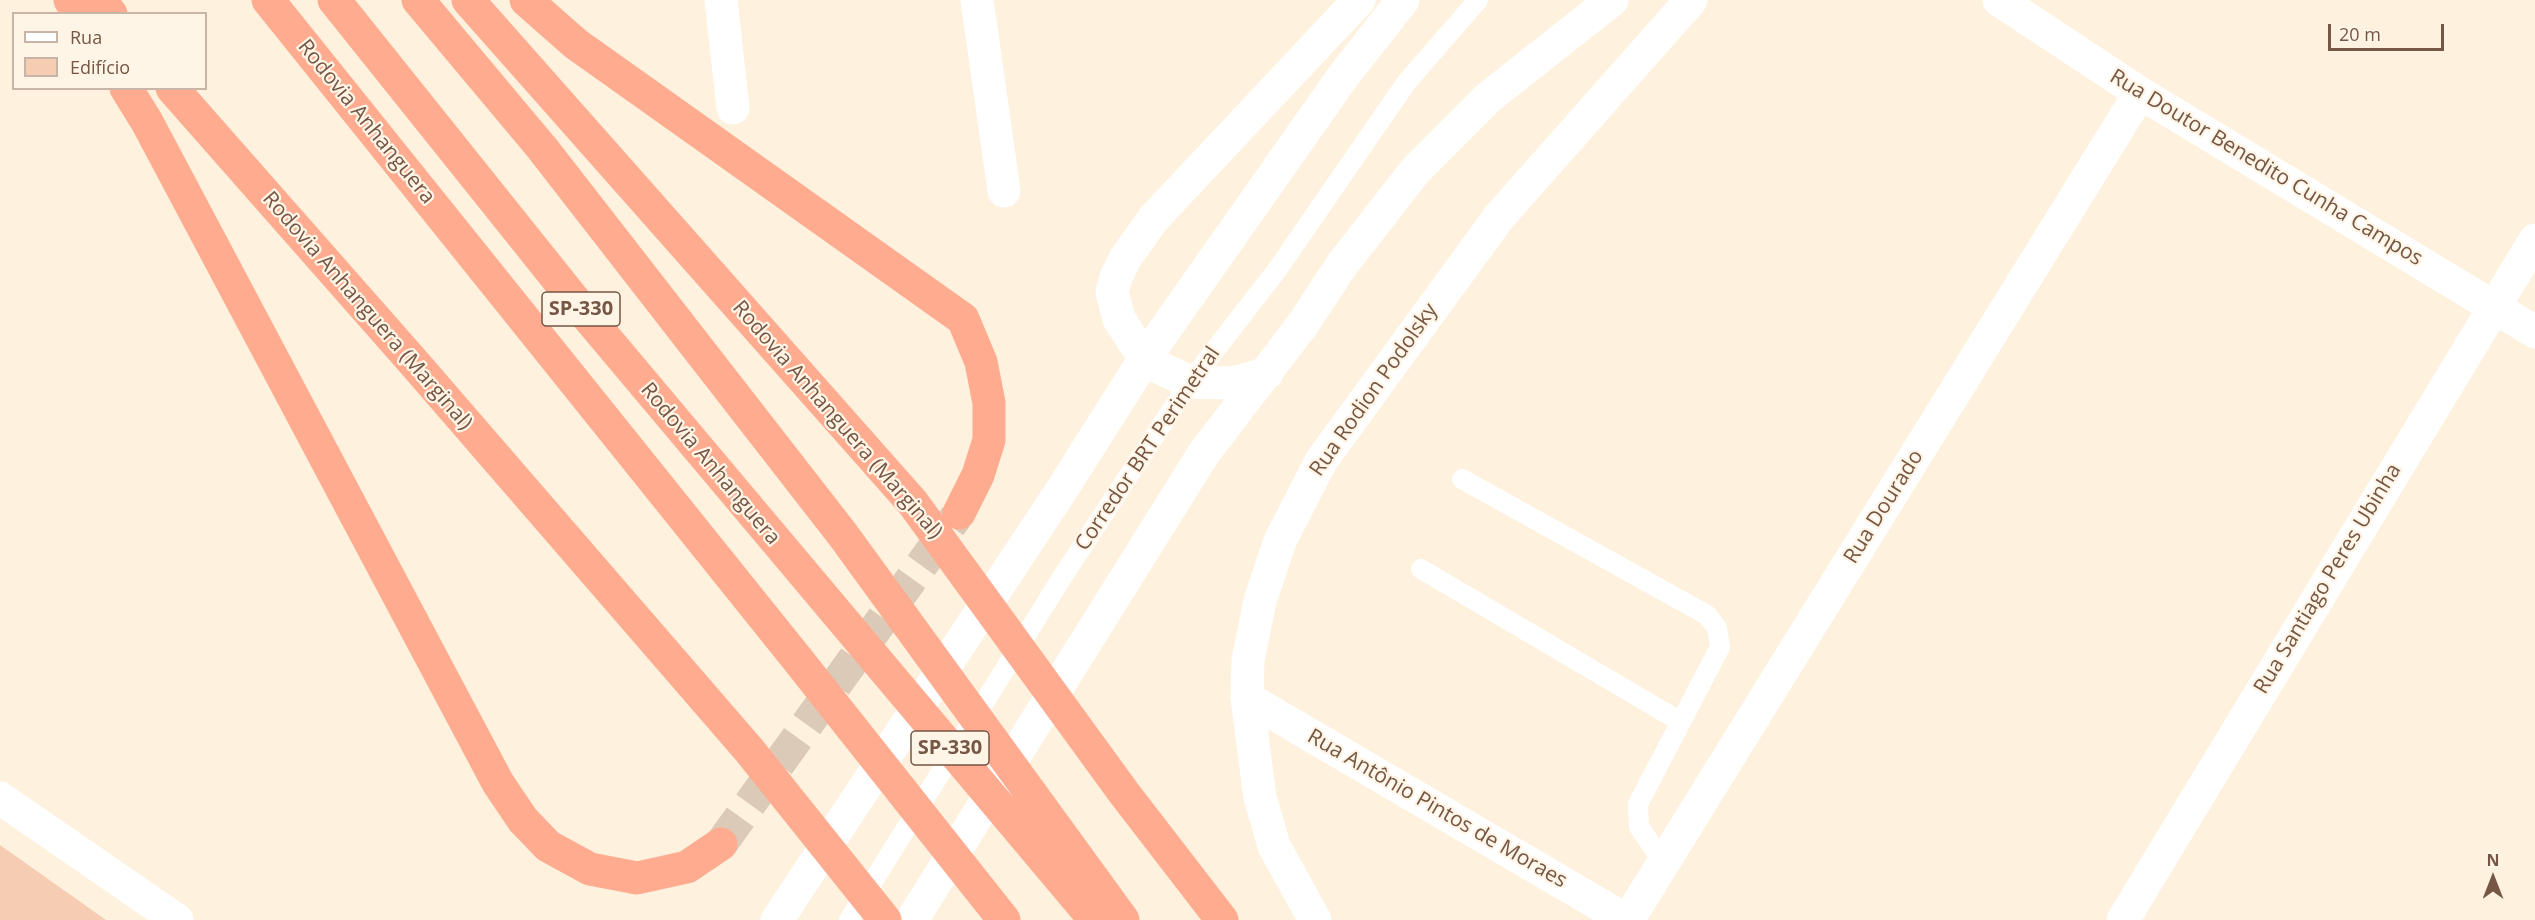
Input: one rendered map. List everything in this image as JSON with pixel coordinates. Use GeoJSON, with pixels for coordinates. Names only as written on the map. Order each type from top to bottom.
{"type":"FeatureCollection","features":[{"type":"Feature","properties":{"kind":"highway"},"geometry":{"type":"LineString","coordinates":[[100,0],[109,12]]}},
{"type":"Feature","properties":{"kind":"highway","name":"Rodovia Anhanguera"},"geometry":{"type":"LineString","coordinates":[[268,0],[1004,920]]}},
{"type":"Feature","properties":{"kind":"highway","name":"Rodovia Anhanguera"},"geometry":{"type":"LineString","coordinates":[[334,0],[587,316],[834,613],[1095,920]]}},
{"type":"Feature","properties":{"kind":"highway"},"geometry":{"type":"LineString","coordinates":[[418,0],[542,148],[843,536],[1123,920]]}},
{"type":"Feature","properties":{"kind":"highway","name":"Rodovia Anhanguera (Marginal)"},"geometry":{"type":"LineString","coordinates":[[468,0],[913,503],[1124,793],[1222,920]]}},
{"type":"Feature","properties":{"kind":"highway"},"geometry":{"type":"LineString","coordinates":[[526,0],[576,45],[963,319],[981,362],[989,403],[989,440],[978,475],[959,513]]}},
{"type":"Feature","properties":{"kind":"highway"},"geometry":{"type":"LineString","coordinates":[[127,90],[147,122],[498,783],[523,820],[548,846],[590,869],[637,878],[687,867],[721,844]]}},
{"type":"Feature","properties":{"kind":"highway","name":"Rodovia Anhanguera (Marginal)"},"geometry":{"type":"LineString","coordinates":[[174,90],[415,364],[749,750],[885,920]]}},
{"type":"Feature","properties":{"kind":"street"},"geometry":{"type":"LineString","coordinates":[[721,0],[733,108]]}},
{"type":"Feature","properties":{"kind":"street"},"geometry":{"type":"LineString","coordinates":[[977,0],[1004,190]]}},
{"type":"Feature","properties":{"kind":"street"},"geometry":{"type":"LineString","coordinates":[[1267,373],[1233,383],[1190,382],[1158,367],[1135,344],[1119,319],[1112,292],[1116,277],[1126,257],[1154,218],[1359,0]]}},
{"type":"Feature","properties":{"kind":"street"},"geometry":{"type":"LineString","coordinates":[[777,920],[1061,491],[1147,355],[1344,75],[1403,0]]}},
{"type":"Feature","properties":{"kind":"street"},"geometry":{"type":"LineString","coordinates":[[912,920],[1204,453],[1267,373],[1341,266],[1415,171],[1489,97],[1612,0]]}},
{"type":"Feature","properties":{"kind":"street","name":"Rua Rodion Podolsky"},"geometry":{"type":"LineString","coordinates":[[1316,920],[1274,846],[1260,797],[1247,698],[1248,660],[1260,601],[1280,541],[1321,461],[1499,217],[1691,0]]}},
{"type":"Feature","properties":{"kind":"street","name":"Rua Doutor Benedito Cunha Campos"},"geometry":{"type":"LineString","coordinates":[[1999,0],[2140,93],[2535,332]]}},
{"type":"Feature","properties":{"kind":"street","name":"Rua Dourado"},"geometry":{"type":"LineString","coordinates":[[1627,920],[2140,93]]}},
{"type":"Feature","properties":{"kind":"street","name":"Rua Santiago Peres Ubinha"},"geometry":{"type":"LineString","coordinates":[[2123,920],[2535,240]]}},
{"type":"Feature","properties":{"kind":"street","name":"Rua Antônio Pintos de Moraes"},"geometry":{"type":"LineString","coordinates":[[1247,698],[1627,920]]}},
{"type":"Feature","properties":{"kind":"street"},"geometry":{"type":"LineString","coordinates":[[0,798],[177,920]]}},
{"type":"Feature","properties":{"kind":"lane","name":"Corredor BRT Perimetral"},"geometry":{"type":"LineString","coordinates":[[849,920],[1061,579],[1190,382],[1277,270],[1406,83],[1478,0]]}},
{"type":"Feature","properties":{"kind":"lane"},"geometry":{"type":"LineString","coordinates":[[1462,479],[1713,620],[1720,637],[1720,647],[1638,804],[1639,827],[1664,863]]}},
{"type":"Feature","properties":{"kind":"lane"},"geometry":{"type":"LineString","coordinates":[[1421,569],[1682,722]]}},
{"type":"Feature","properties":{"kind":"building"},"geometry":{"type":"Polygon","coordinates":[[[0,845],[106,920],[0,920],[0,845]]]}},
{"type":"Feature","properties":{"kind":"tunnel"},"geometry":{"type":"LineString","coordinates":[[721,844],[956,517]]}}]}
